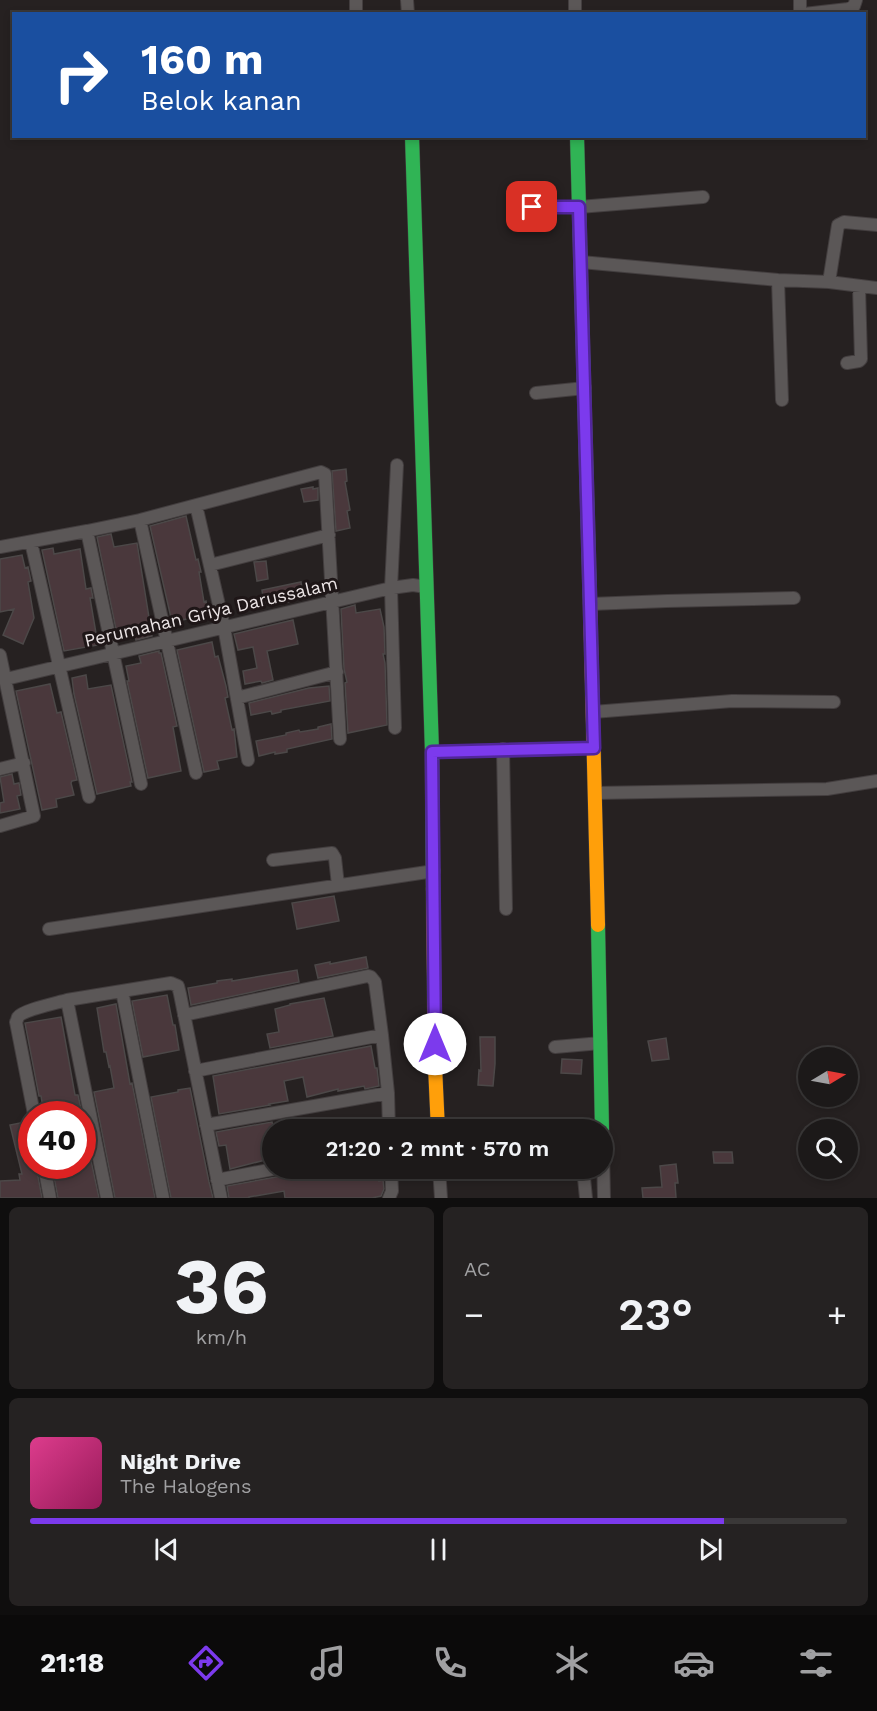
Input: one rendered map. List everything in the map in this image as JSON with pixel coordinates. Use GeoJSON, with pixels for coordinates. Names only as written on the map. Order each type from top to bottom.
{"type":"FeatureCollection","features":[{"type":"Feature","properties":{"kind":"street"},"geometry":{"type":"LineString","coordinates":[[820,12],[848,9],[854,6],[856,0]]}},
{"type":"Feature","properties":{"kind":"street"},"geometry":{"type":"LineString","coordinates":[[395,728],[407,587],[412,138]]}},
{"type":"Feature","properties":{"kind":"street"},"geometry":{"type":"LineString","coordinates":[[577,138],[575,207],[581,262],[575,390],[590,604],[593,712],[589,748],[595,793],[597,1043],[602,1119]]}},
{"type":"Feature","properties":{"kind":"street"},"geometry":{"type":"LineString","coordinates":[[575,207],[703,197]]}},
{"type":"Feature","properties":{"kind":"street"},"geometry":{"type":"LineString","coordinates":[[829,282],[838,225],[844,222],[877,225]]}},
{"type":"Feature","properties":{"kind":"street"},"geometry":{"type":"LineString","coordinates":[[581,262],[877,288]]}},
{"type":"Feature","properties":{"kind":"street"},"geometry":{"type":"LineString","coordinates":[[778,280],[782,400]]}},
{"type":"Feature","properties":{"kind":"street"},"geometry":{"type":"LineString","coordinates":[[847,363],[861,359],[860,287]]}},
{"type":"Feature","properties":{"kind":"street"},"geometry":{"type":"LineString","coordinates":[[536,393],[575,390]]}},
{"type":"Feature","properties":{"kind":"street"},"geometry":{"type":"LineString","coordinates":[[397,465],[407,587],[432,752],[437,1119]]}},
{"type":"Feature","properties":{"kind":"street"},"geometry":{"type":"LineString","coordinates":[[0,547],[140,520],[323,472],[326,474],[340,739]]}},
{"type":"Feature","properties":{"kind":"street"},"geometry":{"type":"LineString","coordinates":[[196,505],[224,627],[248,760]]}},
{"type":"Feature","properties":{"kind":"street"},"geometry":{"type":"LineString","coordinates":[[140,520],[196,773]]}},
{"type":"Feature","properties":{"kind":"street"},"geometry":{"type":"LineString","coordinates":[[87,531],[141,784]]}},
{"type":"Feature","properties":{"kind":"street"},"geometry":{"type":"LineString","coordinates":[[210,565],[329,535]]}},
{"type":"Feature","properties":{"kind":"street"},"geometry":{"type":"LineString","coordinates":[[31,542],[89,797]]}},
{"type":"Feature","properties":{"kind":"street","name":"Perumahan Griya Darussalam"},"geometry":{"type":"LineString","coordinates":[[2,667],[60,666],[333,602],[407,587]]}},
{"type":"Feature","properties":{"kind":"street"},"geometry":{"type":"LineString","coordinates":[[590,604],[794,598]]}},
{"type":"Feature","properties":{"kind":"street"},"geometry":{"type":"LineString","coordinates":[[0,826],[34,816],[24,763],[6,706],[2,667]]}},
{"type":"Feature","properties":{"kind":"street"},"geometry":{"type":"LineString","coordinates":[[237,698],[337,672]]}},
{"type":"Feature","properties":{"kind":"street"},"geometry":{"type":"LineString","coordinates":[[593,712],[732,701],[834,702]]}},
{"type":"Feature","properties":{"kind":"street"},"geometry":{"type":"LineString","coordinates":[[432,752],[589,748]]}},
{"type":"Feature","properties":{"kind":"street"},"geometry":{"type":"LineString","coordinates":[[503,749],[506,909]]}},
{"type":"Feature","properties":{"kind":"street"},"geometry":{"type":"LineString","coordinates":[[0,769],[24,763]]}},
{"type":"Feature","properties":{"kind":"street"},"geometry":{"type":"LineString","coordinates":[[595,793],[827,789],[877,781]]}},
{"type":"Feature","properties":{"kind":"street"},"geometry":{"type":"LineString","coordinates":[[273,860],[332,853],[335,858],[338,885]]}},
{"type":"Feature","properties":{"kind":"street"},"geometry":{"type":"LineString","coordinates":[[49,929],[434,871]]}},
{"type":"Feature","properties":{"kind":"street"},"geometry":{"type":"LineString","coordinates":[[184,1015],[371,977],[375,982],[382,1035],[389,1119]]}},
{"type":"Feature","properties":{"kind":"street"},"geometry":{"type":"LineString","coordinates":[[31,1101],[16,1022],[19,1016],[67,1000],[175,984],[178,986],[220,1198]]}},
{"type":"Feature","properties":{"kind":"street"},"geometry":{"type":"LineString","coordinates":[[122,991],[163,1198]]}},
{"type":"Feature","properties":{"kind":"street"},"geometry":{"type":"LineString","coordinates":[[67,1000],[107,1198]]}},
{"type":"Feature","properties":{"kind":"street"},"geometry":{"type":"LineString","coordinates":[[195,1071],[382,1035]]}},
{"type":"Feature","properties":{"kind":"street"},"geometry":{"type":"LineString","coordinates":[[555,1047],[597,1043]]}},
{"type":"Feature","properties":{"kind":"street"},"geometry":{"type":"LineString","coordinates":[[206,1125],[388,1094]]}},
{"type":"Feature","properties":{"kind":"street"},"geometry":{"type":"LineString","coordinates":[[217,1180],[262,1171]]}},
{"type":"Feature","properties":{"kind":"street"},"geometry":{"type":"LineString","coordinates":[[46,1179],[50,1198]]}},
{"type":"Feature","properties":{"kind":"street"},"geometry":{"type":"LineString","coordinates":[[389,1198],[392,1191],[391,1179]]}},
{"type":"Feature","properties":{"kind":"street"},"geometry":{"type":"LineString","coordinates":[[440,1179],[441,1198]]}},
{"type":"Feature","properties":{"kind":"street"},"geometry":{"type":"LineString","coordinates":[[584,1179],[586,1198]]}},
{"type":"Feature","properties":{"kind":"street"},"geometry":{"type":"LineString","coordinates":[[604,1179],[604,1198]]}},
{"type":"Feature","properties":{"kind":"lane"},"geometry":{"type":"LineString","coordinates":[[526,207],[575,207]]}},
{"type":"Feature","properties":{"kind":"building"},"geometry":{"type":"Polygon","coordinates":[[[346,469],[347,481],[345,482],[350,510],[347,511],[350,528],[336,531],[332,471],[346,469]]]}},
{"type":"Feature","properties":{"kind":"building"},"geometry":{"type":"Polygon","coordinates":[[[313,487],[313,489],[318,488],[318,500],[304,502],[301,489],[313,487]]]}},
{"type":"Feature","properties":{"kind":"building"},"geometry":{"type":"Polygon","coordinates":[[[186,516],[201,572],[199,572],[204,602],[206,601],[209,616],[172,622],[150,526],[186,516]]]}},
{"type":"Feature","properties":{"kind":"building"},"geometry":{"type":"Polygon","coordinates":[[[111,534],[114,547],[137,543],[152,636],[136,640],[135,636],[118,639],[97,537],[111,534]]]}},
{"type":"Feature","properties":{"kind":"building"},"geometry":{"type":"Polygon","coordinates":[[[53,548],[54,554],[80,549],[86,589],[91,588],[93,598],[90,598],[98,645],[64,651],[42,550],[53,548]]]}},
{"type":"Feature","properties":{"kind":"building"},"geometry":{"type":"Polygon","coordinates":[[[22,555],[31,581],[28,582],[34,618],[23,644],[3,635],[14,609],[0,612],[0,559],[22,555]]]}},
{"type":"Feature","properties":{"kind":"building"},"geometry":{"type":"Polygon","coordinates":[[[266,561],[268,579],[257,581],[254,562],[266,561]]]}},
{"type":"Feature","properties":{"kind":"building"},"geometry":{"type":"Polygon","coordinates":[[[301,582],[303,596],[288,599],[289,602],[264,603],[262,590],[301,582]]]}},
{"type":"Feature","properties":{"kind":"building"},"geometry":{"type":"Polygon","coordinates":[[[355,605],[356,613],[380,609],[384,627],[385,654],[383,654],[387,725],[348,733],[345,683],[347,682],[344,669],[341,609],[355,605]]]}},
{"type":"Feature","properties":{"kind":"building"},"geometry":{"type":"Polygon","coordinates":[[[293,620],[298,644],[267,651],[273,680],[245,684],[243,671],[257,668],[253,647],[238,650],[234,634],[293,620]]]}},
{"type":"Feature","properties":{"kind":"building"},"geometry":{"type":"Polygon","coordinates":[[[212,642],[226,686],[228,697],[225,698],[232,730],[234,729],[237,757],[217,761],[219,769],[204,772],[177,650],[212,642]]]}},
{"type":"Feature","properties":{"kind":"building"},"geometry":{"type":"Polygon","coordinates":[[[159,651],[177,726],[173,727],[181,771],[148,778],[127,681],[129,681],[126,666],[141,663],[139,656],[159,651]]]}},
{"type":"Feature","properties":{"kind":"building"},"geometry":{"type":"Polygon","coordinates":[[[86,675],[88,689],[111,685],[131,786],[97,794],[72,678],[86,675]]]}},
{"type":"Feature","properties":{"kind":"building"},"geometry":{"type":"Polygon","coordinates":[[[50,684],[57,713],[61,712],[77,780],[71,783],[74,795],[56,799],[57,807],[42,810],[16,691],[50,684]]]}},
{"type":"Feature","properties":{"kind":"building"},"geometry":{"type":"Polygon","coordinates":[[[329,686],[330,701],[281,710],[281,712],[272,714],[271,711],[251,715],[249,703],[309,688],[329,686]]]}},
{"type":"Feature","properties":{"kind":"building"},"geometry":{"type":"Polygon","coordinates":[[[331,724],[332,739],[287,749],[287,752],[259,756],[256,741],[299,730],[300,732],[318,729],[318,727],[331,724]]]}},
{"type":"Feature","properties":{"kind":"building"},"geometry":{"type":"Polygon","coordinates":[[[12,774],[14,784],[19,783],[21,795],[17,796],[20,809],[0,813],[0,803],[4,802],[0,777],[12,774]]]}},
{"type":"Feature","properties":{"kind":"building"},"geometry":{"type":"Polygon","coordinates":[[[334,896],[339,921],[297,929],[292,903],[334,896]]]}},
{"type":"Feature","properties":{"kind":"building"},"geometry":{"type":"Polygon","coordinates":[[[366,957],[368,968],[318,978],[315,965],[366,957]]]}},
{"type":"Feature","properties":{"kind":"building"},"geometry":{"type":"Polygon","coordinates":[[[297,970],[299,982],[191,1005],[188,988],[217,983],[217,981],[232,979],[232,981],[297,970]]]}},
{"type":"Feature","properties":{"kind":"building"},"geometry":{"type":"Polygon","coordinates":[[[167,995],[179,1050],[143,1057],[132,1001],[167,995]]]}},
{"type":"Feature","properties":{"kind":"building"},"geometry":{"type":"Polygon","coordinates":[[[324,998],[333,1036],[270,1048],[267,1034],[279,1032],[275,1009],[324,998]]]}},
{"type":"Feature","properties":{"kind":"building"},"geometry":{"type":"Polygon","coordinates":[[[116,1004],[130,1084],[132,1083],[155,1198],[115,1198],[94,1092],[114,1088],[110,1066],[106,1052],[104,1052],[97,1008],[116,1004]]]}},
{"type":"Feature","properties":{"kind":"building"},"geometry":{"type":"Polygon","coordinates":[[[61,1017],[75,1095],[78,1095],[79,1101],[42,1101],[25,1023],[61,1017]]]}},
{"type":"Feature","properties":{"kind":"building"},"geometry":{"type":"Polygon","coordinates":[[[480,1037],[495,1037],[493,1086],[478,1085],[479,1070],[481,1071],[480,1037]]]}},
{"type":"Feature","properties":{"kind":"building"},"geometry":{"type":"Polygon","coordinates":[[[666,1038],[669,1059],[652,1061],[648,1041],[666,1038]]]}},
{"type":"Feature","properties":{"kind":"building"},"geometry":{"type":"Polygon","coordinates":[[[371,1046],[379,1086],[365,1089],[364,1086],[338,1091],[338,1089],[307,1097],[303,1077],[284,1081],[288,1101],[219,1114],[213,1076],[371,1046]]]}},
{"type":"Feature","properties":{"kind":"building"},"geometry":{"type":"Polygon","coordinates":[[[562,1059],[582,1060],[581,1074],[561,1073],[562,1059]]]}},
{"type":"Feature","properties":{"kind":"building"},"geometry":{"type":"Polygon","coordinates":[[[190,1088],[213,1198],[171,1198],[151,1097],[190,1088]]]}},
{"type":"Feature","properties":{"kind":"building"},"geometry":{"type":"Polygon","coordinates":[[[18,1123],[18,1158],[10,1125],[18,1123]]]}},
{"type":"Feature","properties":{"kind":"building"},"geometry":{"type":"Polygon","coordinates":[[[262,1124],[262,1161],[230,1169],[226,1145],[219,1146],[216,1132],[262,1124]]]}},
{"type":"Feature","properties":{"kind":"building"},"geometry":{"type":"Polygon","coordinates":[[[713,1152],[732,1152],[733,1163],[714,1163],[713,1152]]]}},
{"type":"Feature","properties":{"kind":"building"},"geometry":{"type":"Polygon","coordinates":[[[676,1164],[678,1183],[675,1183],[676,1198],[643,1198],[642,1188],[662,1187],[660,1166],[676,1164]]]}},
{"type":"Feature","properties":{"kind":"building"},"geometry":{"type":"Polygon","coordinates":[[[38,1179],[42,1198],[0,1198],[0,1181],[38,1179]]]}},
{"type":"Feature","properties":{"kind":"building"},"geometry":{"type":"Polygon","coordinates":[[[54,1179],[95,1179],[99,1198],[58,1198],[54,1179]]]}},
{"type":"Feature","properties":{"kind":"building"},"geometry":{"type":"Polygon","coordinates":[[[266,1179],[379,1179],[379,1181],[383,1180],[384,1189],[381,1196],[372,1198],[285,1198],[284,1191],[249,1198],[229,1198],[227,1186],[266,1179]]]}},
{"type":"Feature","properties":{"kind":"traffic: fast"},"geometry":{"type":"LineString","coordinates":[[412,138],[432,752],[433,889]]}},
{"type":"Feature","properties":{"kind":"traffic: fast"},"geometry":{"type":"LineString","coordinates":[[577,138],[590,603]]}},
{"type":"Feature","properties":{"kind":"traffic: fast"},"geometry":{"type":"LineString","coordinates":[[598,925],[602,1119]]}},
{"type":"Feature","properties":{"kind":"traffic: slow"},"geometry":{"type":"LineString","coordinates":[[590,603],[598,925]]}},
{"type":"Feature","properties":{"kind":"traffic: slow"},"geometry":{"type":"LineString","coordinates":[[433,889],[437,1119]]}},
{"type":"Feature","properties":{"kind":"route"},"geometry":{"type":"LineString","coordinates":[[435,1044],[432,752],[594,748],[579,207],[532,207]]}}]}
